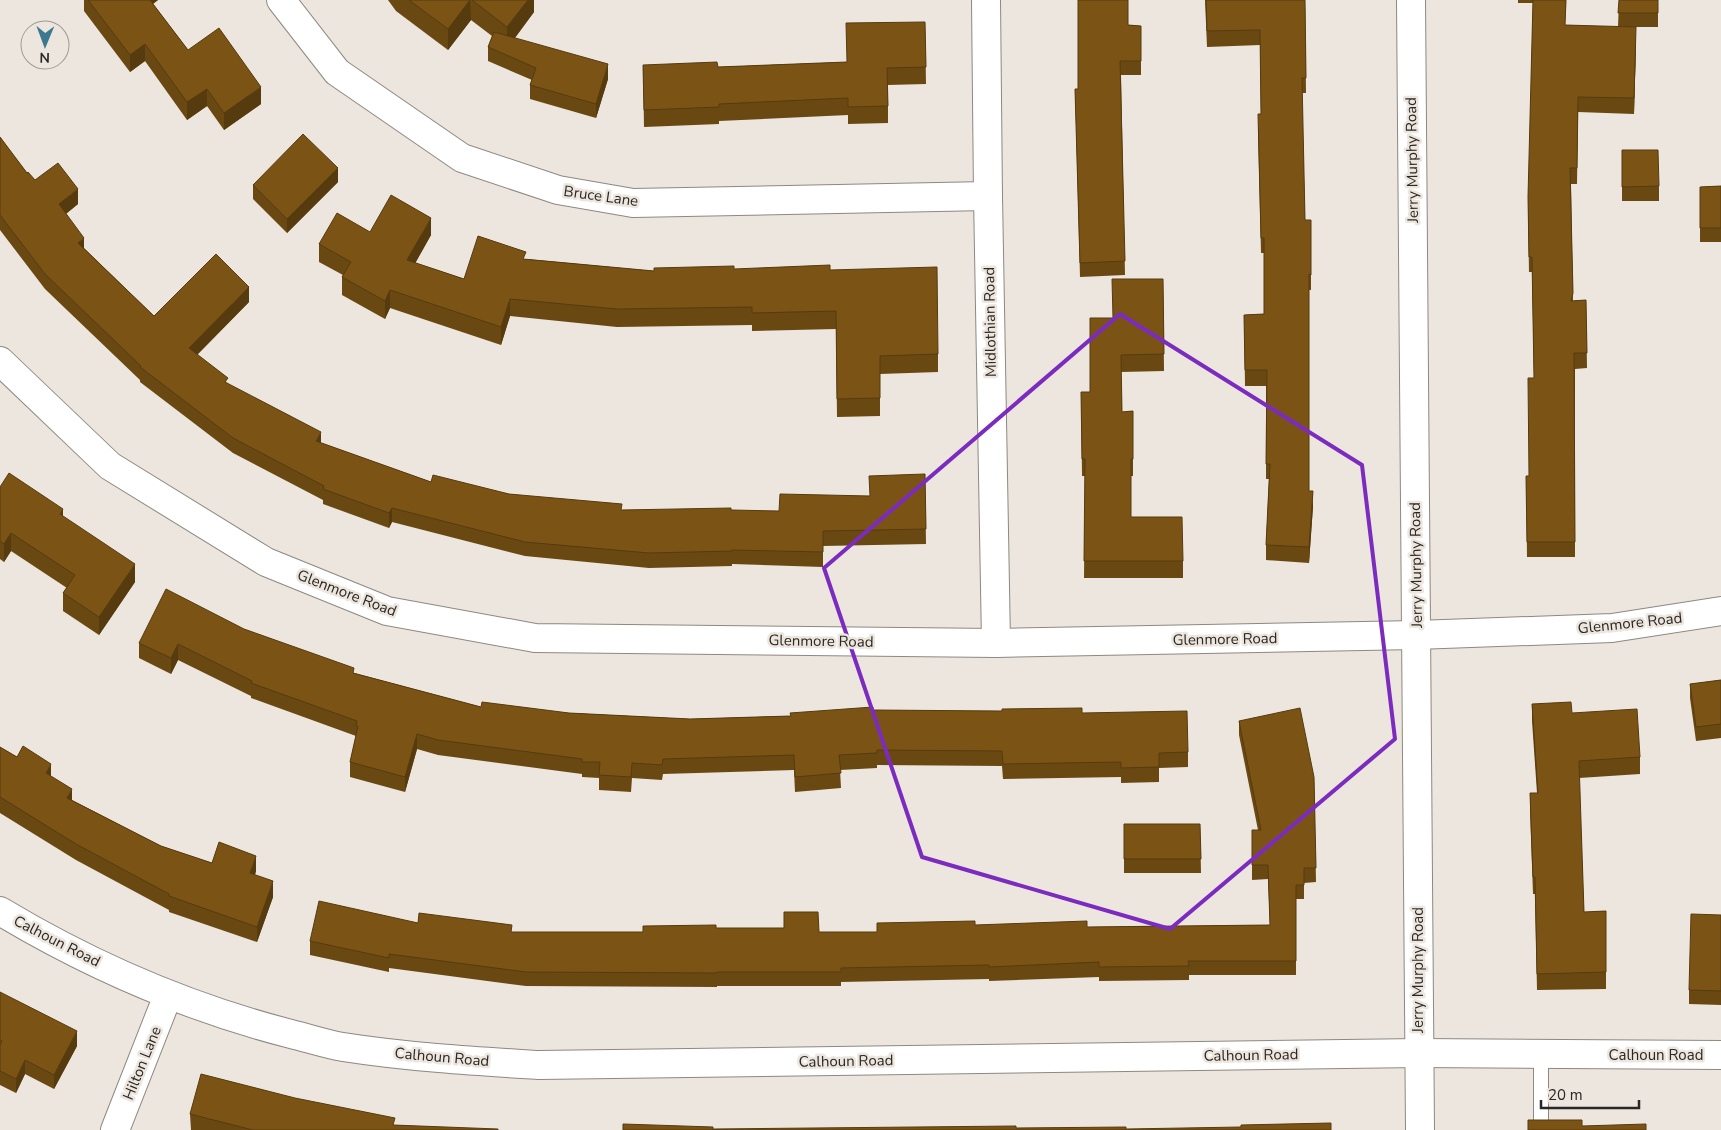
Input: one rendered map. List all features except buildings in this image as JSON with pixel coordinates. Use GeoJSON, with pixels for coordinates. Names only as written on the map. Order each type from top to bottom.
{"type":"FeatureCollection","features":[{"type":"Feature","properties":{"kind":"street","name":"Bruce Lane"},"geometry":{"type":"LineString","coordinates":[[281,0],[337,72],[462,158],[558,190],[633,203],[988,196]]}},
{"type":"Feature","properties":{"kind":"street","name":"Midlothian Road"},"geometry":{"type":"LineString","coordinates":[[986,0],[996,644]]}},
{"type":"Feature","properties":{"kind":"street","name":"Jerry Murphy Road"},"geometry":{"type":"LineString","coordinates":[[1411,0],[1420,1130]]}},
{"type":"Feature","properties":{"kind":"street","name":"Glenmore Road"},"geometry":{"type":"LineString","coordinates":[[0,361],[110,466],[266,562],[387,611],[535,638],[996,644],[1416,635],[1612,628],[1721,611]]}},
{"type":"Feature","properties":{"kind":"street","name":"Calhoun Road"},"geometry":{"type":"LineString","coordinates":[[0,911],[45,938],[168,995],[246,1022],[342,1046],[432,1058],[538,1065],[1419,1053],[1721,1055]]}},
{"type":"Feature","properties":{"kind":"street","name":"Hilton Lane"},"geometry":{"type":"LineString","coordinates":[[115,1130],[168,995]]}},
{"type":"Feature","properties":{"kind":"lane"},"geometry":{"type":"LineString","coordinates":[[1541,1054],[1541,1128]]}},
{"type":"Feature","properties":{"kind":"highlighted area"},"geometry":{"type":"Polygon","coordinates":[[[1120,314],[1362,465],[1395,739],[1170,929],[922,857],[824,568],[1120,314]]]}}]}
